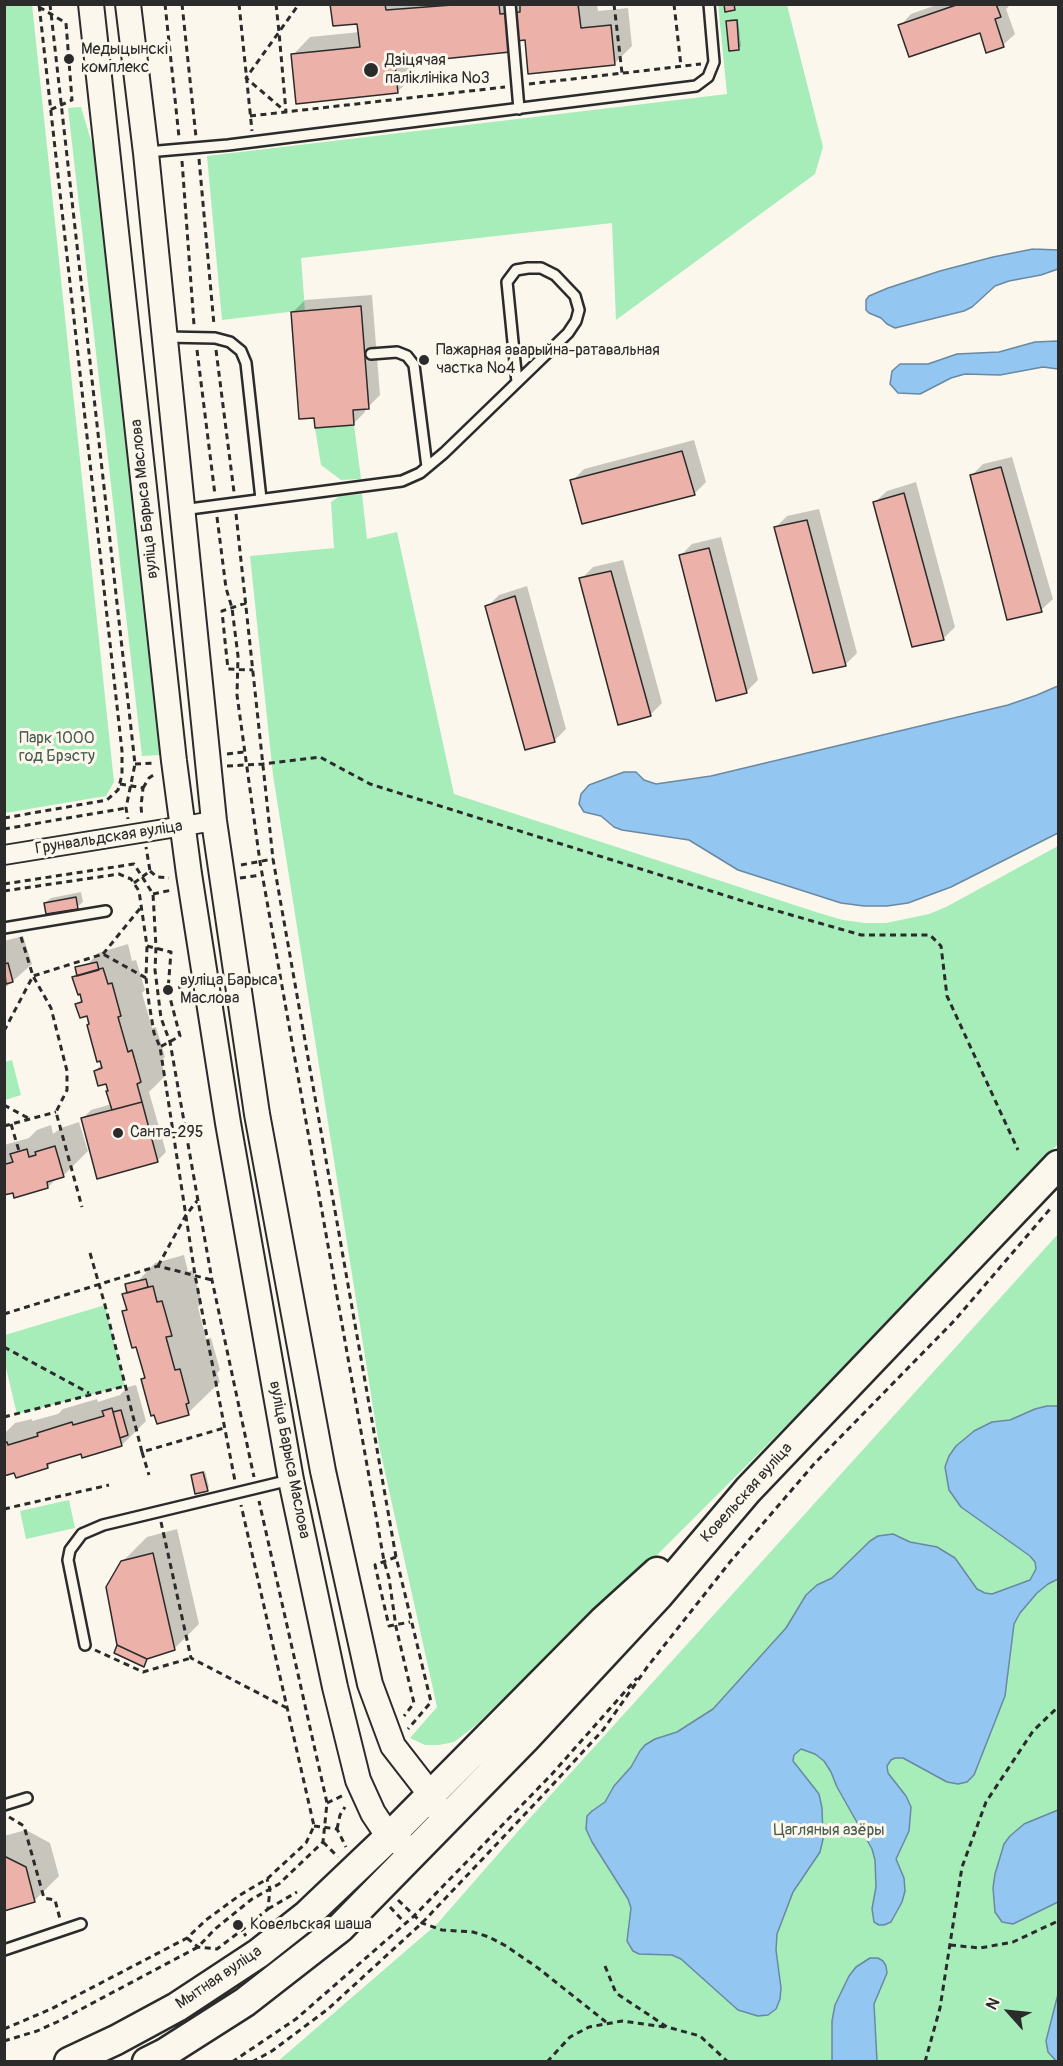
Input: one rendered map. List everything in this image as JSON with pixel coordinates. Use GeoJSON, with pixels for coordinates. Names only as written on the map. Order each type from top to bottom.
{"type":"FeatureCollection","features":[{"type":"Feature","properties":{"kind":"highway","name":"Ковельская вуліца"},"geometry":{"type":"LineString","coordinates":[[441,1825],[658,1596],[747,1490],[1059,1165]]}},
{"type":"Feature","properties":{"kind":"highway","name":"Мытная вуліца"},"geometry":{"type":"LineString","coordinates":[[69,2061],[116,2040],[177,2007],[259,1953],[307,1915],[389,1837],[603,1622],[747,1490]]}},
{"type":"Feature","properties":{"kind":"highway","name":"Мытная вуліца"},"geometry":{"type":"LineString","coordinates":[[147,2061],[165,2053],[245,2002],[340,1928],[441,1825]]}},
{"type":"Feature","properties":{"kind":"main road","name":"вуліца Барыса Маслова"},"geometry":{"type":"LineString","coordinates":[[91,4],[182,826],[228,1122],[291,1480],[335,1687],[358,1780],[373,1813],[389,1837]]}},
{"type":"Feature","properties":{"kind":"main road","name":"вуліца Барыса Маслова"},"geometry":{"type":"LineString","coordinates":[[128,4],[146,153],[214,820],[257,1114],[323,1471],[370,1684],[398,1732],[395,1750],[431,1795],[439,1811],[441,1825]]}},
{"type":"Feature","properties":{"kind":"main road"},"geometry":{"type":"LineString","coordinates":[[389,1837],[404,1845],[419,1849]]}},
{"type":"Feature","properties":{"kind":"street","name":"Грунвальдская вуліца"},"geometry":{"type":"LineString","coordinates":[[4,855],[214,820]]}},
{"type":"Feature","properties":{"kind":"lane"},"geometry":{"type":"LineString","coordinates":[[510,4],[519,109]]}},
{"type":"Feature","properties":{"kind":"lane"},"geometry":{"type":"LineString","coordinates":[[146,153],[688,88],[703,83],[714,62],[709,4]]}},
{"type":"Feature","properties":{"kind":"lane"},"geometry":{"type":"LineString","coordinates":[[182,510],[261,498],[402,482],[428,467],[517,382],[568,333],[578,316],[578,300],[572,291],[553,273],[541,268],[516,270],[507,282],[517,382]]}},
{"type":"Feature","properties":{"kind":"lane"},"geometry":{"type":"LineString","coordinates":[[164,337],[215,338],[236,346],[240,351],[246,363],[261,498]]}},
{"type":"Feature","properties":{"kind":"lane"},"geometry":{"type":"LineString","coordinates":[[371,354],[397,352],[407,356],[414,364],[428,467]]}},
{"type":"Feature","properties":{"kind":"lane"},"geometry":{"type":"LineString","coordinates":[[4,928],[106,911]]}},
{"type":"Feature","properties":{"kind":"lane"},"geometry":{"type":"LineString","coordinates":[[85,1645],[68,1560],[76,1539],[90,1529],[291,1480]]}},
{"type":"Feature","properties":{"kind":"lane"},"geometry":{"type":"LineString","coordinates":[[4,1805],[27,1798]]}},
{"type":"Feature","properties":{"kind":"lane"},"geometry":{"type":"LineString","coordinates":[[4,1950],[81,1924]]}},
{"type":"Feature","properties":{"kind":"path"},"geometry":{"type":"LineString","coordinates":[[4,829],[126,808],[135,765],[50,4]]}},
{"type":"Feature","properties":{"kind":"path"},"geometry":{"type":"LineString","coordinates":[[165,4],[181,150],[195,337],[226,588],[232,608],[238,656],[237,694],[260,862],[384,1561],[414,1703],[398,1732]]}},
{"type":"Feature","properties":{"kind":"path"},"geometry":{"type":"LineString","coordinates":[[182,4],[215,338],[273,859],[396,1557],[430,1702],[398,1732]]}},
{"type":"Feature","properties":{"kind":"path"},"geometry":{"type":"LineString","coordinates":[[239,4],[253,141]]}},
{"type":"Feature","properties":{"kind":"path"},"geometry":{"type":"LineString","coordinates":[[276,4],[286,112]]}},
{"type":"Feature","properties":{"kind":"path"},"geometry":{"type":"LineString","coordinates":[[246,78],[299,4]]}},
{"type":"Feature","properties":{"kind":"path"},"geometry":{"type":"LineString","coordinates":[[614,4],[622,73]]}},
{"type":"Feature","properties":{"kind":"path"},"geometry":{"type":"LineString","coordinates":[[674,4],[681,66]]}},
{"type":"Feature","properties":{"kind":"path"},"geometry":{"type":"LineString","coordinates":[[39,6],[66,23],[72,100],[50,110]]}},
{"type":"Feature","properties":{"kind":"path"},"geometry":{"type":"LineString","coordinates":[[4,818],[107,800],[118,790],[122,775],[120,739],[39,6]]}},
{"type":"Feature","properties":{"kind":"path"},"geometry":{"type":"LineString","coordinates":[[250,116],[714,62]]}},
{"type":"Feature","properties":{"kind":"path"},"geometry":{"type":"LineString","coordinates":[[246,78],[286,112]]}},
{"type":"Feature","properties":{"kind":"path"},"geometry":{"type":"LineString","coordinates":[[246,603],[222,611],[224,631],[228,669],[253,670]]}},
{"type":"Feature","properties":{"kind":"path"},"geometry":{"type":"LineString","coordinates":[[263,764],[320,757],[369,784],[746,902],[861,935],[930,934],[940,946],[947,996],[1018,1150]]}},
{"type":"Feature","properties":{"kind":"path"},"geometry":{"type":"LineString","coordinates":[[4,884],[134,864],[153,894],[156,947],[154,970],[161,1018],[170,1042],[212,1280],[327,1803],[322,1842],[279,1884],[252,1899],[215,1929],[198,1947],[57,2022],[4,2041]]}},
{"type":"Feature","properties":{"kind":"path"},"geometry":{"type":"LineString","coordinates":[[4,891],[119,874],[127,877],[139,891],[147,946],[146,978],[154,1033],[160,1047],[195,1275],[224,1428],[314,1826],[306,1843],[267,1879],[231,1901],[187,1938],[51,2009],[4,2029]]}},
{"type":"Feature","properties":{"kind":"path"},"geometry":{"type":"LineString","coordinates":[[4,1030],[33,976],[104,954],[142,906]]}},
{"type":"Feature","properties":{"kind":"path"},"geometry":{"type":"LineString","coordinates":[[19,926],[33,976],[51,1008],[67,1071],[67,1090],[56,1112],[82,1208]]}},
{"type":"Feature","properties":{"kind":"path"},"geometry":{"type":"LineString","coordinates":[[147,946],[171,952],[168,990],[180,1036],[160,1047]]}},
{"type":"Feature","properties":{"kind":"path"},"geometry":{"type":"LineString","coordinates":[[104,954],[146,978]]}},
{"type":"Feature","properties":{"kind":"path"},"geometry":{"type":"LineString","coordinates":[[4,1105],[30,1119]]}},
{"type":"Feature","properties":{"kind":"path"},"geometry":{"type":"LineString","coordinates":[[4,1126],[56,1112]]}},
{"type":"Feature","properties":{"kind":"path"},"geometry":{"type":"LineString","coordinates":[[11,1124],[19,1151]]}},
{"type":"Feature","properties":{"kind":"path"},"geometry":{"type":"LineString","coordinates":[[158,1266],[186,1215],[198,1200]]}},
{"type":"Feature","properties":{"kind":"path"},"geometry":{"type":"LineString","coordinates":[[232,2061],[296,2019],[414,1916],[552,1774],[648,1666],[730,1562],[814,1464],[955,1320],[1052,1206]]}},
{"type":"Feature","properties":{"kind":"path"},"geometry":{"type":"LineString","coordinates":[[90,1253],[149,1475]]}},
{"type":"Feature","properties":{"kind":"path"},"geometry":{"type":"LineString","coordinates":[[4,1314],[158,1266],[212,1280]]}},
{"type":"Feature","properties":{"kind":"path"},"geometry":{"type":"LineString","coordinates":[[4,1347],[91,1394]]}},
{"type":"Feature","properties":{"kind":"path"},"geometry":{"type":"LineString","coordinates":[[4,1417],[125,1386]]}},
{"type":"Feature","properties":{"kind":"path"},"geometry":{"type":"LineString","coordinates":[[142,1452],[224,1428]]}},
{"type":"Feature","properties":{"kind":"path"},"geometry":{"type":"LineString","coordinates":[[4,1509],[109,1485]]}},
{"type":"Feature","properties":{"kind":"path"},"geometry":{"type":"LineString","coordinates":[[159,1512],[191,1658]]}},
{"type":"Feature","properties":{"kind":"path"},"geometry":{"type":"LineString","coordinates":[[396,1557],[375,1565],[389,1626],[410,1622]]}},
{"type":"Feature","properties":{"kind":"path"},"geometry":{"type":"LineString","coordinates":[[85,1645],[143,1671],[191,1658],[287,1708]]}},
{"type":"Feature","properties":{"kind":"path"},"geometry":{"type":"LineString","coordinates":[[252,2061],[272,2051],[328,2008],[422,1923],[603,1731],[648,1666]]}},
{"type":"Feature","properties":{"kind":"path"},"geometry":{"type":"LineString","coordinates":[[924,2061],[940,2008],[962,1867],[986,1802],[1034,1731],[1059,1707]]}},
{"type":"Feature","properties":{"kind":"path"},"geometry":{"type":"LineString","coordinates":[[327,1803],[347,1794],[358,1780]]}},
{"type":"Feature","properties":{"kind":"path"},"geometry":{"type":"LineString","coordinates":[[345,1807],[340,1815],[337,1829],[350,1854]]}},
{"type":"Feature","properties":{"kind":"path"},"geometry":{"type":"LineString","coordinates":[[4,1813],[24,1826],[44,1898],[55,1900],[60,1920]]}},
{"type":"Feature","properties":{"kind":"path"},"geometry":{"type":"LineString","coordinates":[[314,1826],[337,1829]]}},
{"type":"Feature","properties":{"kind":"path"},"geometry":{"type":"LineString","coordinates":[[187,1938],[198,1947],[217,1949],[268,1909],[270,1889],[267,1879]]}},
{"type":"Feature","properties":{"kind":"path"},"geometry":{"type":"LineString","coordinates":[[396,1897],[422,1923],[442,1930],[473,1932],[506,1946],[538,1968],[606,2022]]}},
{"type":"Feature","properties":{"kind":"path"},"geometry":{"type":"LineString","coordinates":[[950,1945],[980,1948],[1013,1942],[1059,1921]]}},
{"type":"Feature","properties":{"kind":"path"},"geometry":{"type":"LineString","coordinates":[[604,1966],[616,1993],[667,2027]]}},
{"type":"Feature","properties":{"kind":"path"},"geometry":{"type":"LineString","coordinates":[[547,2061],[570,2037],[589,2027],[606,2022],[622,2021],[667,2027],[700,2036],[728,2061]]}},
{"type":"Feature","properties":{"kind":"green space","name":"Парк 1000 год Брэсту"},"geometry":{"type":"Polygon","coordinates":[[[32,4],[114,782],[106,796],[5,813],[4,5],[32,4]]]}},
{"type":"Feature","properties":{"kind":"green space"},"geometry":{"type":"Polygon","coordinates":[[[718,4],[787,5],[823,147],[815,174],[616,320],[612,223],[301,258],[305,310],[222,320],[207,156],[727,94],[718,4]]]}},
{"type":"Feature","properties":{"kind":"green space"},"geometry":{"type":"Polygon","coordinates":[[[81,107],[93,147],[160,755],[142,756],[68,108],[81,107]]]}},
{"type":"Feature","properties":{"kind":"green space"},"geometry":{"type":"Polygon","coordinates":[[[354,425],[361,479],[341,480],[321,465],[315,428],[354,425]]]}},
{"type":"Feature","properties":{"kind":"green space"},"geometry":{"type":"Polygon","coordinates":[[[362,494],[367,539],[397,532],[454,794],[819,913],[865,923],[886,923],[929,914],[1058,846],[1058,1144],[790,1422],[643,1569],[571,1632],[475,1726],[454,1742],[439,1745],[425,1745],[410,1738],[437,1707],[379,1445],[273,775],[250,556],[334,548],[331,502],[340,496],[362,494]]]}},
{"type":"Feature","properties":{"kind":"green space"},"geometry":{"type":"Polygon","coordinates":[[[12,1060],[21,1095],[5,1100],[5,1062],[12,1060]]]}},
{"type":"Feature","properties":{"kind":"green space","name":"Цагляныя азёры"},"geometry":{"type":"Polygon","coordinates":[[[1058,1234],[1058,2061],[277,2062],[437,1924],[520,1829],[1058,1234]]]}},
{"type":"Feature","properties":{"kind":"green space"},"geometry":{"type":"Polygon","coordinates":[[[105,1305],[125,1386],[17,1414],[5,1364],[5,1335],[105,1305]]]}},
{"type":"Feature","properties":{"kind":"green space"},"geometry":{"type":"Polygon","coordinates":[[[69,1500],[75,1528],[26,1539],[20,1511],[69,1500]]]}},
{"type":"Feature","properties":{"kind":"water"},"geometry":{"type":"Polygon","coordinates":[[[1033,249],[1058,250],[1058,269],[995,286],[972,307],[964,311],[895,328],[866,310],[866,300],[869,296],[888,288],[940,271],[1033,249]]]}},
{"type":"Feature","properties":{"kind":"water"},"geometry":{"type":"Polygon","coordinates":[[[1058,341],[1058,369],[1043,367],[1000,375],[965,374],[951,378],[920,394],[898,393],[890,384],[892,371],[900,364],[928,364],[957,354],[999,352],[1035,342],[1058,341]]]}},
{"type":"Feature","properties":{"kind":"water"},"geometry":{"type":"Polygon","coordinates":[[[1058,686],[1058,833],[951,887],[908,903],[864,906],[841,903],[738,870],[689,840],[614,827],[601,816],[584,812],[579,804],[581,794],[589,785],[624,772],[636,772],[644,780],[656,784],[711,776],[1008,705],[1058,686]]]}},
{"type":"Feature","properties":{"kind":"water"},"geometry":{"type":"Polygon","coordinates":[[[1047,1406],[1058,1406],[1058,1579],[1037,1593],[1014,1624],[1005,1696],[974,1775],[967,1782],[958,1784],[947,1782],[903,1758],[891,1760],[887,1766],[888,1773],[906,1796],[911,1807],[909,1831],[896,1859],[904,1878],[905,1891],[891,1922],[879,1925],[874,1922],[872,1909],[876,1887],[875,1860],[872,1849],[824,1761],[815,1754],[801,1749],[794,1755],[793,1761],[819,1794],[823,1839],[820,1852],[793,1892],[777,1934],[776,1950],[781,1988],[776,2009],[768,2015],[758,2016],[738,2010],[681,1959],[672,1955],[639,1954],[633,1951],[627,1941],[631,1908],[628,1899],[592,1842],[586,1829],[587,1816],[605,1802],[614,1786],[631,1767],[645,1745],[677,1732],[713,1709],[786,1628],[806,1595],[817,1585],[832,1578],[878,1536],[893,1534],[910,1542],[937,1547],[955,1558],[977,1589],[985,1593],[992,1594],[1030,1580],[1036,1569],[1035,1562],[1030,1556],[961,1507],[949,1490],[945,1467],[956,1446],[974,1431],[992,1422],[1010,1420],[1047,1406]]]}},
{"type":"Feature","properties":{"kind":"water"},"geometry":{"type":"Polygon","coordinates":[[[1058,1810],[1058,1902],[1013,1924],[1002,1922],[995,1912],[993,1888],[1004,1844],[1024,1824],[1058,1810]]]}},
{"type":"Feature","properties":{"kind":"water"},"geometry":{"type":"Polygon","coordinates":[[[870,1958],[883,1961],[887,1973],[874,2004],[877,2061],[832,2061],[832,2021],[835,2005],[849,1976],[856,1967],[870,1958]]]}},
{"type":"Feature","properties":{"kind":"water"},"geometry":{"type":"Polygon","coordinates":[[[1058,1994],[1057,2062],[1048,2052],[1046,2041],[1058,1994]]]}},
{"type":"Feature","properties":{"kind":"building"},"geometry":{"type":"Polygon","coordinates":[[[330,4],[385,4],[386,10],[465,4],[499,4],[500,14],[520,12],[520,4],[578,4],[581,28],[611,25],[615,65],[528,74],[525,40],[509,42],[510,52],[395,64],[398,93],[296,104],[291,54],[360,47],[357,24],[333,26],[330,4]]]}},
{"type":"Feature","properties":{"kind":"building"},"geometry":{"type":"Polygon","coordinates":[[[724,4],[734,4],[735,10],[725,12],[724,4]]]}},
{"type":"Feature","properties":{"kind":"building"},"geometry":{"type":"Polygon","coordinates":[[[959,4],[996,4],[1001,17],[995,19],[1004,47],[986,53],[980,33],[909,57],[898,25],[959,4]]]}},
{"type":"Feature","properties":{"kind":"building"},"geometry":{"type":"Polygon","coordinates":[[[737,20],[739,50],[729,51],[726,21],[737,20]]]}},
{"type":"Feature","properties":{"kind":"building"},"geometry":{"type":"Polygon","coordinates":[[[361,306],[369,409],[353,410],[354,425],[315,428],[314,418],[299,419],[291,312],[361,306]]]}},
{"type":"Feature","properties":{"kind":"building"},"geometry":{"type":"Polygon","coordinates":[[[682,451],[695,495],[582,524],[570,480],[682,451]]]}},
{"type":"Feature","properties":{"kind":"building"},"geometry":{"type":"Polygon","coordinates":[[[1001,467],[1042,612],[1007,620],[970,475],[1001,467]]]}},
{"type":"Feature","properties":{"kind":"building"},"geometry":{"type":"Polygon","coordinates":[[[904,493],[944,640],[912,647],[873,502],[904,493]]]}},
{"type":"Feature","properties":{"kind":"building"},"geometry":{"type":"Polygon","coordinates":[[[807,520],[846,666],[813,673],[774,527],[807,520]]]}},
{"type":"Feature","properties":{"kind":"building"},"geometry":{"type":"Polygon","coordinates":[[[709,548],[747,693],[716,701],[679,555],[709,548]]]}},
{"type":"Feature","properties":{"kind":"building"},"geometry":{"type":"Polygon","coordinates":[[[611,571],[651,716],[618,725],[579,578],[611,571]]]}},
{"type":"Feature","properties":{"kind":"building"},"geometry":{"type":"Polygon","coordinates":[[[515,596],[555,742],[525,750],[485,606],[515,596]]]}},
{"type":"Feature","properties":{"kind":"building"},"geometry":{"type":"Polygon","coordinates":[[[76,897],[78,909],[46,914],[44,903],[76,897]]]}},
{"type":"Feature","properties":{"kind":"building"},"geometry":{"type":"Polygon","coordinates":[[[97,962],[99,970],[77,976],[75,967],[97,962]]]}},
{"type":"Feature","properties":{"kind":"building"},"geometry":{"type":"Polygon","coordinates":[[[8,963],[13,982],[6,984],[4,964],[8,963]]]}},
{"type":"Feature","properties":{"kind":"building"},"geometry":{"type":"Polygon","coordinates":[[[103,968],[108,984],[112,983],[121,1016],[118,1017],[128,1052],[132,1050],[141,1082],[137,1084],[142,1102],[112,1110],[106,1084],[98,1086],[94,1071],[102,1068],[100,1061],[97,1062],[87,1025],[89,1024],[87,1016],[80,1018],[75,1004],[82,1002],[72,977],[103,968]]]}},
{"type":"Feature","properties":{"kind":"building","name":"Санта-295"},"geometry":{"type":"Polygon","coordinates":[[[142,1102],[158,1162],[97,1179],[81,1118],[142,1102]]]}},
{"type":"Feature","properties":{"kind":"building"},"geometry":{"type":"Polygon","coordinates":[[[55,1146],[64,1177],[47,1182],[48,1188],[14,1198],[13,1193],[4,1195],[4,1161],[6,1164],[13,1162],[10,1154],[27,1149],[29,1157],[36,1155],[35,1152],[55,1146]]]}},
{"type":"Feature","properties":{"kind":"building"},"geometry":{"type":"Polygon","coordinates":[[[146,1279],[148,1287],[127,1293],[125,1284],[146,1279]]]}},
{"type":"Feature","properties":{"kind":"building"},"geometry":{"type":"Polygon","coordinates":[[[153,1286],[157,1302],[162,1301],[172,1336],[166,1337],[175,1370],[180,1369],[189,1403],[186,1404],[189,1415],[157,1424],[154,1415],[151,1416],[141,1379],[145,1378],[136,1347],[132,1348],[122,1311],[127,1310],[122,1294],[153,1286]]]}},
{"type":"Feature","properties":{"kind":"building"},"geometry":{"type":"Polygon","coordinates":[[[112,1408],[122,1446],[82,1458],[81,1454],[47,1464],[48,1468],[16,1478],[14,1473],[4,1476],[4,1443],[7,1442],[8,1445],[72,1422],[73,1425],[104,1416],[102,1411],[112,1408]]]}},
{"type":"Feature","properties":{"kind":"building"},"geometry":{"type":"Polygon","coordinates":[[[121,1410],[128,1435],[120,1438],[113,1412],[121,1410]]]}},
{"type":"Feature","properties":{"kind":"building"},"geometry":{"type":"Polygon","coordinates":[[[203,1472],[208,1491],[195,1494],[191,1475],[203,1472]]]}},
{"type":"Feature","properties":{"kind":"building"},"geometry":{"type":"Polygon","coordinates":[[[153,1553],[175,1650],[147,1659],[117,1645],[106,1587],[121,1561],[153,1553]]]}},
{"type":"Feature","properties":{"kind":"building"},"geometry":{"type":"Polygon","coordinates":[[[117,1645],[147,1659],[144,1667],[114,1653],[117,1645]]]}},
{"type":"Feature","properties":{"kind":"building"},"geometry":{"type":"Polygon","coordinates":[[[4,1856],[26,1867],[35,1902],[4,1911],[4,1856]]]}},
{"type":"Feature","properties":{"kind":"place","name":"Медыцынскі комплекс"},"geometry":{"type":"Point","coordinates":[69,59]}},
{"type":"Feature","properties":{"kind":"place","name":"Дзіцячая паліклініка №3"},"geometry":{"type":"Point","coordinates":[371,70]}},
{"type":"Feature","properties":{"kind":"place","name":"Пажарная аварыйна-ратавальная частка №4"},"geometry":{"type":"Point","coordinates":[424,360]}},
{"type":"Feature","properties":{"kind":"place","name":"вуліца Барыса Маслова"},"geometry":{"type":"Point","coordinates":[168,990]}},
{"type":"Feature","properties":{"kind":"place","name":"Санта-295"},"geometry":{"type":"Point","coordinates":[118,1133]}},
{"type":"Feature","properties":{"kind":"place","name":"Ковельская шаша"},"geometry":{"type":"Point","coordinates":[238,1925]}}]}
